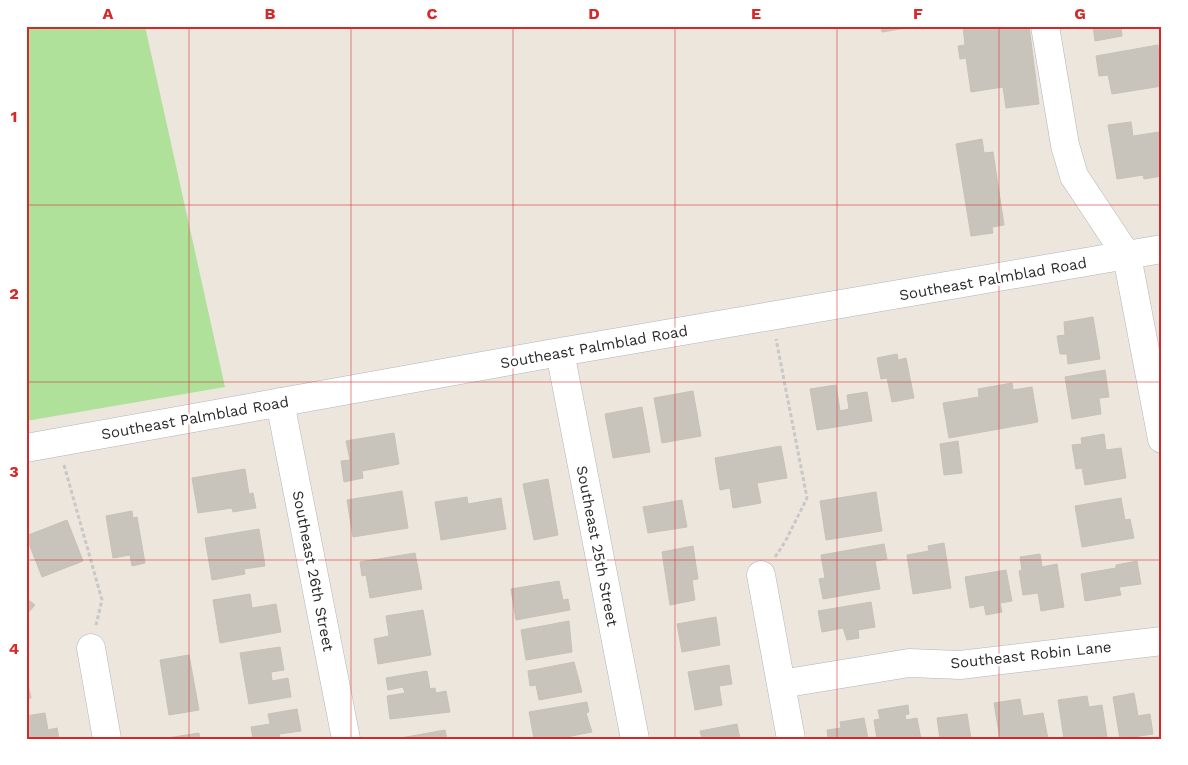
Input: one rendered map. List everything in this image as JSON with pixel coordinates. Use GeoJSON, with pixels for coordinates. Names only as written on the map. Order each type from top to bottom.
{"type":"FeatureCollection","features":[{"type":"Feature","properties":{"kind":"street"},"geometry":{"type":"LineString","coordinates":[[1045,26],[1065,145],[1074,176],[1126,256],[1162,439]]}},
{"type":"Feature","properties":{"kind":"street","name":"Southeast Palmblad Road"},"geometry":{"type":"LineString","coordinates":[[26,448],[560,352],[1162,250]]}},
{"type":"Feature","properties":{"kind":"street","name":"Southeast 25th Street"},"geometry":{"type":"LineString","coordinates":[[560,352],[635,739]]}},
{"type":"Feature","properties":{"kind":"street","name":"Southeast 26th Street"},"geometry":{"type":"LineString","coordinates":[[280,402],[346,739]]}},
{"type":"Feature","properties":{"kind":"street"},"geometry":{"type":"LineString","coordinates":[[761,575],[792,739]]}},
{"type":"Feature","properties":{"kind":"street","name":"Southeast Robin Lane"},"geometry":{"type":"LineString","coordinates":[[781,684],[909,663],[960,665],[1162,641]]}},
{"type":"Feature","properties":{"kind":"street"},"geometry":{"type":"LineString","coordinates":[[90,648],[107,739]]}},
{"type":"Feature","properties":{"kind":"path"},"geometry":{"type":"LineString","coordinates":[[761,575],[785,542],[807,498],[772,317]]}},
{"type":"Feature","properties":{"kind":"path"},"geometry":{"type":"LineString","coordinates":[[61,442],[65,469],[102,600],[90,648]]}},
{"type":"Feature","properties":{"kind":"green space"},"geometry":{"type":"Polygon","coordinates":[[[26,26],[145,26],[225,387],[26,421],[26,26]]]}},
{"type":"Feature","properties":{"kind":"building"},"geometry":{"type":"Polygon","coordinates":[[[881,26],[918,26],[882,32],[881,26]]]}},
{"type":"Feature","properties":{"kind":"building"},"geometry":{"type":"Polygon","coordinates":[[[963,26],[1029,26],[1039,104],[1006,108],[1003,87],[971,92],[966,58],[960,59],[958,46],[965,45],[963,26]]]}},
{"type":"Feature","properties":{"kind":"building"},"geometry":{"type":"Polygon","coordinates":[[[1093,26],[1127,26],[1121,27],[1122,36],[1095,41],[1093,26]]]}},
{"type":"Feature","properties":{"kind":"building"},"geometry":{"type":"Polygon","coordinates":[[[1158,45],[1162,86],[1112,94],[1108,75],[1099,76],[1096,56],[1158,45]]]}},
{"type":"Feature","properties":{"kind":"building"},"geometry":{"type":"Polygon","coordinates":[[[1131,122],[1133,136],[1159,132],[1160,137],[1162,137],[1162,176],[1144,179],[1143,175],[1117,179],[1108,125],[1131,122]]]}},
{"type":"Feature","properties":{"kind":"building"},"geometry":{"type":"Polygon","coordinates":[[[982,139],[984,153],[993,152],[1004,225],[992,227],[993,233],[971,236],[956,144],[982,139]]]}},
{"type":"Feature","properties":{"kind":"building"},"geometry":{"type":"Polygon","coordinates":[[[1093,317],[1100,359],[1068,364],[1067,354],[1060,354],[1057,336],[1065,335],[1064,322],[1093,317]]]}},
{"type":"Feature","properties":{"kind":"building"},"geometry":{"type":"Polygon","coordinates":[[[897,354],[898,360],[906,358],[914,398],[892,402],[887,378],[881,379],[877,358],[897,354]]]}},
{"type":"Feature","properties":{"kind":"building"},"geometry":{"type":"Polygon","coordinates":[[[1105,370],[1109,397],[1099,398],[1101,414],[1072,419],[1065,377],[1105,370]]]}},
{"type":"Feature","properties":{"kind":"building"},"geometry":{"type":"Polygon","coordinates":[[[1012,383],[1013,390],[1032,387],[1038,422],[949,438],[943,403],[979,397],[978,389],[1012,383]]]}},
{"type":"Feature","properties":{"kind":"building"},"geometry":{"type":"Polygon","coordinates":[[[836,385],[840,411],[849,409],[847,395],[867,392],[872,421],[817,430],[810,389],[836,385]]]}},
{"type":"Feature","properties":{"kind":"building"},"geometry":{"type":"Polygon","coordinates":[[[693,391],[701,436],[662,443],[654,398],[693,391]]]}},
{"type":"Feature","properties":{"kind":"building"},"geometry":{"type":"Polygon","coordinates":[[[642,407],[650,452],[613,458],[605,414],[642,407]]]}},
{"type":"Feature","properties":{"kind":"building"},"geometry":{"type":"Polygon","coordinates":[[[394,433],[399,464],[362,471],[363,478],[344,482],[341,461],[350,460],[346,441],[394,433]]]}},
{"type":"Feature","properties":{"kind":"building"},"geometry":{"type":"Polygon","coordinates":[[[1104,434],[1106,450],[1121,448],[1126,478],[1085,485],[1082,468],[1076,469],[1072,445],[1082,444],[1081,438],[1104,434]]]}},
{"type":"Feature","properties":{"kind":"building"},"geometry":{"type":"Polygon","coordinates":[[[958,441],[962,473],[944,475],[940,444],[958,441]]]}},
{"type":"Feature","properties":{"kind":"building"},"geometry":{"type":"Polygon","coordinates":[[[781,446],[787,478],[757,483],[761,503],[733,508],[730,488],[720,490],[715,458],[781,446]]]}},
{"type":"Feature","properties":{"kind":"building"},"geometry":{"type":"Polygon","coordinates":[[[245,469],[249,494],[253,493],[256,508],[233,512],[232,508],[198,513],[192,478],[245,469]]]}},
{"type":"Feature","properties":{"kind":"building"},"geometry":{"type":"Polygon","coordinates":[[[548,479],[558,535],[534,540],[523,484],[548,479]]]}},
{"type":"Feature","properties":{"kind":"building"},"geometry":{"type":"Polygon","coordinates":[[[402,491],[408,528],[353,537],[347,500],[402,491]]]}},
{"type":"Feature","properties":{"kind":"building"},"geometry":{"type":"Polygon","coordinates":[[[876,492],[882,531],[826,540],[820,501],[876,492]]]}},
{"type":"Feature","properties":{"kind":"building"},"geometry":{"type":"Polygon","coordinates":[[[467,497],[468,504],[501,498],[506,529],[441,540],[435,502],[467,497]]]}},
{"type":"Feature","properties":{"kind":"building"},"geometry":{"type":"Polygon","coordinates":[[[1121,498],[1125,520],[1130,519],[1134,538],[1082,547],[1075,506],[1121,498]]]}},
{"type":"Feature","properties":{"kind":"building"},"geometry":{"type":"Polygon","coordinates":[[[682,500],[687,527],[648,533],[643,507],[682,500]]]}},
{"type":"Feature","properties":{"kind":"building"},"geometry":{"type":"Polygon","coordinates":[[[132,511],[133,518],[137,517],[145,563],[132,566],[130,555],[113,558],[106,516],[132,511]]]}},
{"type":"Feature","properties":{"kind":"building"},"geometry":{"type":"Polygon","coordinates":[[[67,520],[83,561],[42,577],[26,536],[67,520]]]}},
{"type":"Feature","properties":{"kind":"building"},"geometry":{"type":"Polygon","coordinates":[[[259,529],[265,566],[244,569],[245,574],[212,580],[205,538],[259,529]]]}},
{"type":"Feature","properties":{"kind":"building"},"geometry":{"type":"Polygon","coordinates":[[[944,543],[951,588],[913,594],[907,555],[929,551],[928,546],[944,543]]]}},
{"type":"Feature","properties":{"kind":"building"},"geometry":{"type":"Polygon","coordinates":[[[884,544],[887,559],[875,561],[880,589],[823,599],[819,579],[825,578],[821,555],[884,544]]]}},
{"type":"Feature","properties":{"kind":"building"},"geometry":{"type":"Polygon","coordinates":[[[693,546],[698,579],[692,580],[695,600],[670,605],[662,552],[693,546]]]}},
{"type":"Feature","properties":{"kind":"building"},"geometry":{"type":"Polygon","coordinates":[[[415,553],[422,589],[370,598],[366,575],[362,576],[360,562],[415,553]]]}},
{"type":"Feature","properties":{"kind":"building"},"geometry":{"type":"Polygon","coordinates":[[[1040,554],[1042,567],[1057,564],[1064,607],[1041,611],[1038,593],[1023,595],[1019,571],[1022,570],[1020,557],[1040,554]]]}},
{"type":"Feature","properties":{"kind":"building"},"geometry":{"type":"Polygon","coordinates":[[[1137,561],[1141,584],[1119,587],[1121,595],[1085,601],[1081,574],[1116,568],[1116,565],[1137,561]]]}},
{"type":"Feature","properties":{"kind":"building"},"geometry":{"type":"Polygon","coordinates":[[[1006,570],[1012,601],[1000,603],[1002,612],[986,615],[984,605],[970,608],[965,577],[1006,570]]]}},
{"type":"Feature","properties":{"kind":"building"},"geometry":{"type":"Polygon","coordinates":[[[559,581],[563,600],[568,599],[570,610],[516,620],[511,589],[559,581]]]}},
{"type":"Feature","properties":{"kind":"building"},"geometry":{"type":"Polygon","coordinates":[[[250,594],[252,608],[276,604],[281,632],[220,643],[213,600],[250,594]]]}},
{"type":"Feature","properties":{"kind":"building"},"geometry":{"type":"Polygon","coordinates":[[[26,598],[35,605],[26,615],[26,598]]]}},
{"type":"Feature","properties":{"kind":"building"},"geometry":{"type":"Polygon","coordinates":[[[871,602],[875,627],[858,630],[859,638],[847,640],[843,628],[822,632],[818,611],[871,602]]]}},
{"type":"Feature","properties":{"kind":"building"},"geometry":{"type":"Polygon","coordinates":[[[423,610],[431,655],[378,664],[374,639],[389,636],[386,616],[423,610]]]}},
{"type":"Feature","properties":{"kind":"building"},"geometry":{"type":"Polygon","coordinates":[[[716,617],[720,645],[682,652],[677,624],[716,617]]]}},
{"type":"Feature","properties":{"kind":"building"},"geometry":{"type":"Polygon","coordinates":[[[569,621],[572,652],[526,660],[521,630],[569,621]]]}},
{"type":"Feature","properties":{"kind":"building"},"geometry":{"type":"Polygon","coordinates":[[[280,647],[284,670],[271,672],[272,681],[288,678],[291,697],[249,704],[240,653],[280,647]]]}},
{"type":"Feature","properties":{"kind":"building"},"geometry":{"type":"Polygon","coordinates":[[[189,655],[199,710],[169,715],[160,660],[189,655]]]}},
{"type":"Feature","properties":{"kind":"building"},"geometry":{"type":"Polygon","coordinates":[[[574,662],[582,692],[539,700],[536,685],[530,686],[528,671],[574,662]]]}},
{"type":"Feature","properties":{"kind":"building"},"geometry":{"type":"Polygon","coordinates":[[[729,665],[732,684],[719,686],[722,705],[695,710],[688,672],[729,665]]]}},
{"type":"Feature","properties":{"kind":"building"},"geometry":{"type":"Polygon","coordinates":[[[427,671],[430,689],[435,688],[436,693],[446,691],[450,712],[390,719],[387,696],[405,693],[403,687],[388,690],[386,678],[427,671]]]}},
{"type":"Feature","properties":{"kind":"building"},"geometry":{"type":"Polygon","coordinates":[[[26,675],[31,698],[26,699],[26,675]]]}},
{"type":"Feature","properties":{"kind":"building"},"geometry":{"type":"Polygon","coordinates":[[[1134,693],[1138,716],[1150,714],[1153,734],[1120,739],[1113,697],[1134,693]]]}},
{"type":"Feature","properties":{"kind":"building"},"geometry":{"type":"Polygon","coordinates":[[[1087,696],[1089,707],[1102,705],[1107,737],[1064,739],[1058,700],[1087,696]]]}},
{"type":"Feature","properties":{"kind":"building"},"geometry":{"type":"Polygon","coordinates":[[[1020,699],[1023,716],[1043,713],[1048,739],[1000,739],[994,703],[1020,699]]]}},
{"type":"Feature","properties":{"kind":"building"},"geometry":{"type":"Polygon","coordinates":[[[587,702],[589,712],[586,713],[592,732],[556,739],[534,739],[529,712],[587,702]]]}},
{"type":"Feature","properties":{"kind":"building"},"geometry":{"type":"Polygon","coordinates":[[[908,705],[909,714],[905,715],[906,720],[917,718],[921,739],[877,739],[874,720],[880,719],[878,710],[908,705]]]}},
{"type":"Feature","properties":{"kind":"building"},"geometry":{"type":"Polygon","coordinates":[[[297,709],[301,731],[279,734],[280,739],[253,739],[251,727],[270,724],[268,714],[297,709]]]}},
{"type":"Feature","properties":{"kind":"building"},"geometry":{"type":"Polygon","coordinates":[[[45,713],[48,730],[57,728],[59,739],[26,739],[26,716],[45,713]]]}},
{"type":"Feature","properties":{"kind":"building"},"geometry":{"type":"Polygon","coordinates":[[[967,714],[971,739],[940,739],[937,718],[967,714]]]}},
{"type":"Feature","properties":{"kind":"building"},"geometry":{"type":"Polygon","coordinates":[[[864,718],[868,739],[828,739],[827,730],[841,728],[840,722],[864,718]]]}},
{"type":"Feature","properties":{"kind":"building"},"geometry":{"type":"Polygon","coordinates":[[[737,724],[740,739],[702,739],[700,731],[737,724]]]}},
{"type":"Feature","properties":{"kind":"building"},"geometry":{"type":"Polygon","coordinates":[[[445,730],[447,739],[395,739],[445,730]]]}},
{"type":"Feature","properties":{"kind":"building"},"geometry":{"type":"Polygon","coordinates":[[[199,733],[200,739],[167,739],[167,738],[199,733]]]}}]}
